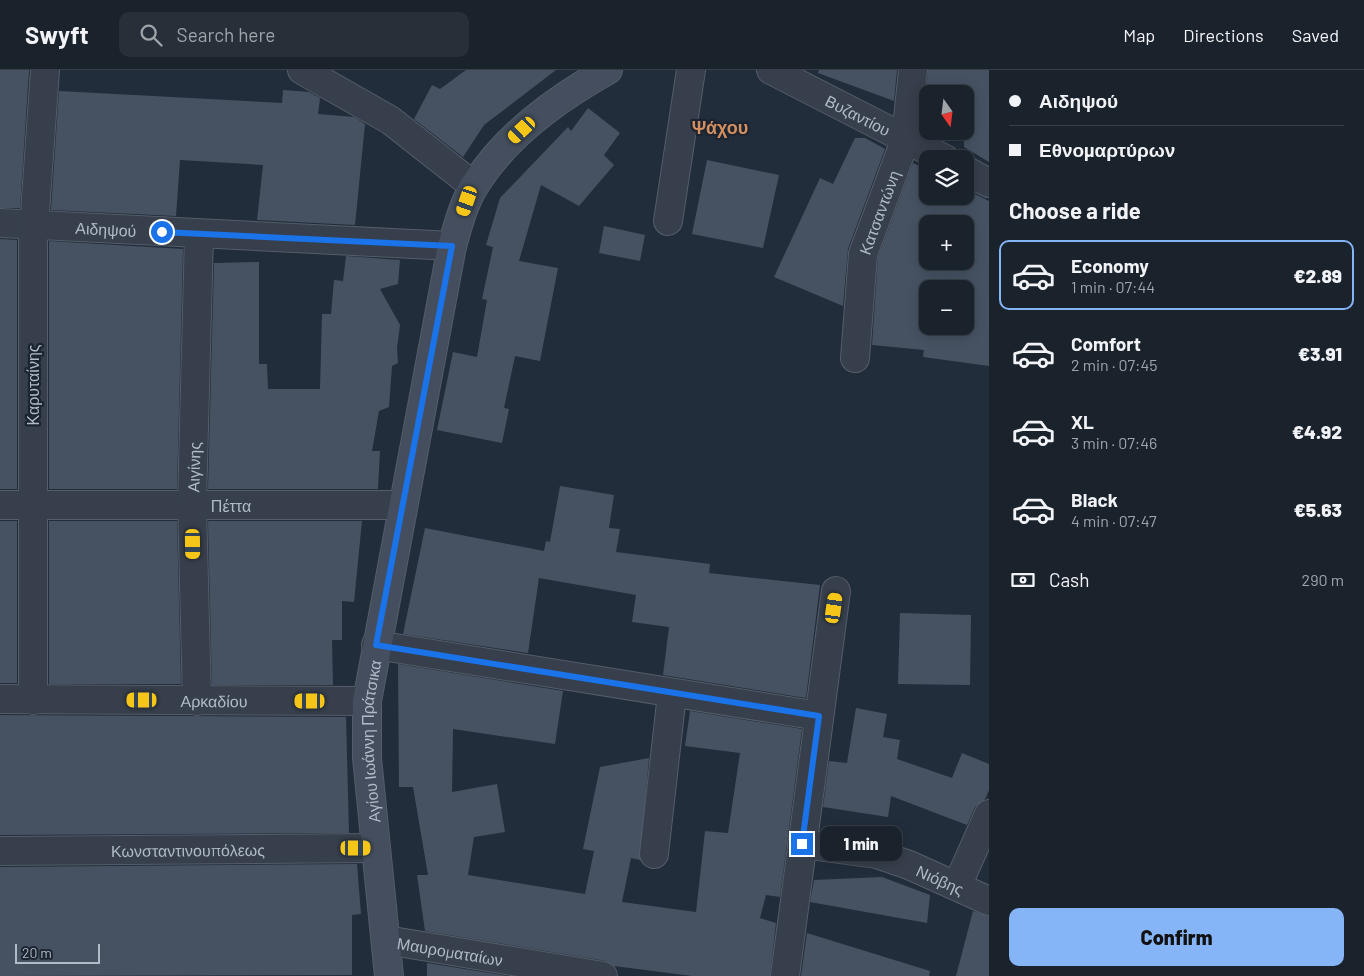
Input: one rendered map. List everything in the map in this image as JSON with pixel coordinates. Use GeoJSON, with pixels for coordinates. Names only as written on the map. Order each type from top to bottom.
{"type":"FeatureCollection","features":[{"type":"Feature","properties":{"kind":"main road","name":"Αγίου Ιωάννη Πράτσικα"},"geometry":{"type":"LineString","coordinates":[[389,976],[367,749],[367,701],[452,246],[474,186],[503,148],[522,130],[563,99],[608,70]]}},
{"type":"Feature","properties":{"kind":"street","name":"Καρυταίνης"},"geometry":{"type":"LineString","coordinates":[[32,700],[31,505],[34,225],[45,70]]}},
{"type":"Feature","properties":{"kind":"street"},"geometry":{"type":"LineString","coordinates":[[302,70],[390,120],[474,186]]}},
{"type":"Feature","properties":{"kind":"street"},"geometry":{"type":"LineString","coordinates":[[668,222],[691,70]]}},
{"type":"Feature","properties":{"kind":"street","name":"Βυζαντίου"},"geometry":{"type":"LineString","coordinates":[[771,70],[928,150]]}},
{"type":"Feature","properties":{"kind":"street","name":"Κατσαντώνη"},"geometry":{"type":"LineString","coordinates":[[855,358],[863,254],[906,138],[913,70]]}},
{"type":"Feature","properties":{"kind":"street"},"geometry":{"type":"LineString","coordinates":[[974,175],[989,183]]}},
{"type":"Feature","properties":{"kind":"street","name":"Αιδηψού"},"geometry":{"type":"LineString","coordinates":[[0,223],[452,246]]}},
{"type":"Feature","properties":{"kind":"street","name":"Αιγίνης"},"geometry":{"type":"LineString","coordinates":[[197,701],[192,504],[199,234]]}},
{"type":"Feature","properties":{"kind":"street","name":"Πέττα"},"geometry":{"type":"LineString","coordinates":[[0,505],[403,505]]}},
{"type":"Feature","properties":{"kind":"street"},"geometry":{"type":"LineString","coordinates":[[785,976],[836,590]]}},
{"type":"Feature","properties":{"kind":"street"},"geometry":{"type":"LineString","coordinates":[[376,645],[672,694],[819,716]]}},
{"type":"Feature","properties":{"kind":"street"},"geometry":{"type":"LineString","coordinates":[[654,854],[672,694]]}},
{"type":"Feature","properties":{"kind":"street","name":"Αρκαδίου"},"geometry":{"type":"LineString","coordinates":[[0,699],[367,701]]}},
{"type":"Feature","properties":{"kind":"street"},"geometry":{"type":"LineString","coordinates":[[957,886],[989,814]]}},
{"type":"Feature","properties":{"kind":"street","name":"Νιόβης"},"geometry":{"type":"LineString","coordinates":[[802,844],[877,854],[989,900]]}},
{"type":"Feature","properties":{"kind":"street","name":"Κωνσταντινουπόλεως"},"geometry":{"type":"LineString","coordinates":[[0,851],[376,848]]}},
{"type":"Feature","properties":{"kind":"street","name":"Μαυροματαίων"},"geometry":{"type":"LineString","coordinates":[[386,940],[603,976]]}},
{"type":"Feature","properties":{"kind":"building"},"geometry":{"type":"Polygon","coordinates":[[[0,70],[29,70],[20,208],[0,208],[0,70]]]}},
{"type":"Feature","properties":{"kind":"building"},"geometry":{"type":"Polygon","coordinates":[[[466,70],[556,70],[484,125],[463,157],[414,119],[432,85],[440,89],[466,70]]]}},
{"type":"Feature","properties":{"kind":"building"},"geometry":{"type":"Polygon","coordinates":[[[819,70],[897,70],[894,101],[818,73],[819,70]]]}},
{"type":"Feature","properties":{"kind":"building"},"geometry":{"type":"Polygon","coordinates":[[[928,70],[989,70],[989,162],[974,153],[974,150],[964,147],[964,140],[974,140],[974,85],[927,85],[928,70]]]}},
{"type":"Feature","properties":{"kind":"building"},"geometry":{"type":"Polygon","coordinates":[[[283,90],[309,92],[320,98],[318,114],[354,117],[365,124],[355,225],[257,220],[263,165],[180,160],[176,216],[51,210],[59,91],[282,103],[283,90]]]}},
{"type":"Feature","properties":{"kind":"building"},"geometry":{"type":"Polygon","coordinates":[[[588,108],[620,133],[604,155],[614,165],[579,206],[541,185],[519,261],[558,268],[540,361],[515,356],[504,408],[509,409],[502,443],[437,430],[453,352],[477,357],[487,300],[482,299],[493,247],[486,245],[500,198],[568,127],[571,131],[588,108]]]}},
{"type":"Feature","properties":{"kind":"building"},"geometry":{"type":"Polygon","coordinates":[[[855,138],[865,138],[885,149],[848,249],[843,306],[774,277],[820,178],[833,184],[855,138]]]}},
{"type":"Feature","properties":{"kind":"building"},"geometry":{"type":"Polygon","coordinates":[[[707,160],[779,175],[763,248],[692,234],[707,160]]]}},
{"type":"Feature","properties":{"kind":"building"},"geometry":{"type":"Polygon","coordinates":[[[913,163],[919,166],[919,205],[974,205],[974,194],[989,201],[989,366],[923,357],[924,350],[872,345],[878,257],[913,163]]]}},
{"type":"Feature","properties":{"kind":"building"},"geometry":{"type":"Polygon","coordinates":[[[604,226],[645,235],[640,261],[599,253],[604,226]]]}},
{"type":"Feature","properties":{"kind":"building"},"geometry":{"type":"Polygon","coordinates":[[[0,239],[17,240],[17,489],[0,489],[0,239]]]}},
{"type":"Feature","properties":{"kind":"building"},"geometry":{"type":"Polygon","coordinates":[[[49,241],[183,249],[177,489],[49,489],[49,241]]]}},
{"type":"Feature","properties":{"kind":"building"},"geometry":{"type":"Polygon","coordinates":[[[346,256],[400,260],[398,284],[380,289],[400,325],[397,348],[398,363],[392,366],[389,407],[379,411],[372,451],[380,451],[378,489],[208,489],[214,263],[259,262],[259,364],[267,364],[268,389],[320,389],[322,314],[331,314],[334,280],[343,281],[346,256]]]}},
{"type":"Feature","properties":{"kind":"building"},"geometry":{"type":"Polygon","coordinates":[[[560,486],[614,495],[609,528],[620,529],[616,552],[710,564],[709,573],[820,585],[806,698],[663,675],[669,627],[632,622],[636,595],[539,578],[528,653],[403,634],[425,528],[544,551],[546,541],[550,542],[560,486]]]}},
{"type":"Feature","properties":{"kind":"building"},"geometry":{"type":"Polygon","coordinates":[[[0,521],[17,521],[17,683],[0,683],[0,521]]]}},
{"type":"Feature","properties":{"kind":"building"},"geometry":{"type":"Polygon","coordinates":[[[49,521],[177,521],[181,684],[49,684],[49,521]]]}},
{"type":"Feature","properties":{"kind":"building"},"geometry":{"type":"Polygon","coordinates":[[[208,521],[362,521],[354,602],[342,601],[342,640],[332,640],[333,685],[212,685],[208,521]]]}},
{"type":"Feature","properties":{"kind":"building"},"geometry":{"type":"Polygon","coordinates":[[[900,613],[971,615],[970,685],[898,684],[900,613]]]}},
{"type":"Feature","properties":{"kind":"building"},"geometry":{"type":"Polygon","coordinates":[[[398,664],[563,691],[555,744],[453,729],[452,792],[497,784],[505,832],[474,837],[468,875],[585,894],[594,851],[583,849],[600,767],[649,758],[640,860],[631,858],[622,902],[696,912],[705,831],[728,833],[740,753],[685,746],[690,711],[802,729],[780,897],[766,895],[760,918],[776,923],[770,976],[692,976],[614,966],[606,961],[425,931],[417,875],[428,875],[413,787],[399,787],[398,664]]]}},
{"type":"Feature","properties":{"kind":"building"},"geometry":{"type":"Polygon","coordinates":[[[856,708],[887,714],[883,737],[900,740],[897,759],[952,778],[962,753],[989,764],[989,790],[985,799],[975,807],[967,825],[891,796],[888,817],[823,807],[829,761],[847,763],[856,708]]]}},
{"type":"Feature","properties":{"kind":"building"},"geometry":{"type":"Polygon","coordinates":[[[0,715],[346,717],[349,833],[0,835],[0,715]]]}},
{"type":"Feature","properties":{"kind":"building"},"geometry":{"type":"Polygon","coordinates":[[[357,864],[361,914],[352,915],[352,975],[0,976],[0,867],[357,864]]]}},
{"type":"Feature","properties":{"kind":"building"},"geometry":{"type":"Polygon","coordinates":[[[882,877],[930,895],[927,923],[810,902],[814,880],[882,877]]]}},
{"type":"Feature","properties":{"kind":"building"},"geometry":{"type":"Polygon","coordinates":[[[973,911],[989,916],[989,976],[956,976],[973,911]]]}},
{"type":"Feature","properties":{"kind":"building"},"geometry":{"type":"Polygon","coordinates":[[[807,933],[930,971],[929,976],[801,976],[807,933]]]}},
{"type":"Feature","properties":{"kind":"building"},"geometry":{"type":"Polygon","coordinates":[[[427,963],[508,976],[427,976],[427,963]]]}},
{"type":"Feature","properties":{"kind":"district","name":"Ψάχου"},"geometry":{"type":"Point","coordinates":[720,127]}},
{"type":"Feature","properties":{"kind":"route"},"geometry":{"type":"LineString","coordinates":[[162,232],[452,246],[376,645],[450,656],[606,684],[819,716],[802,844]]}}]}
